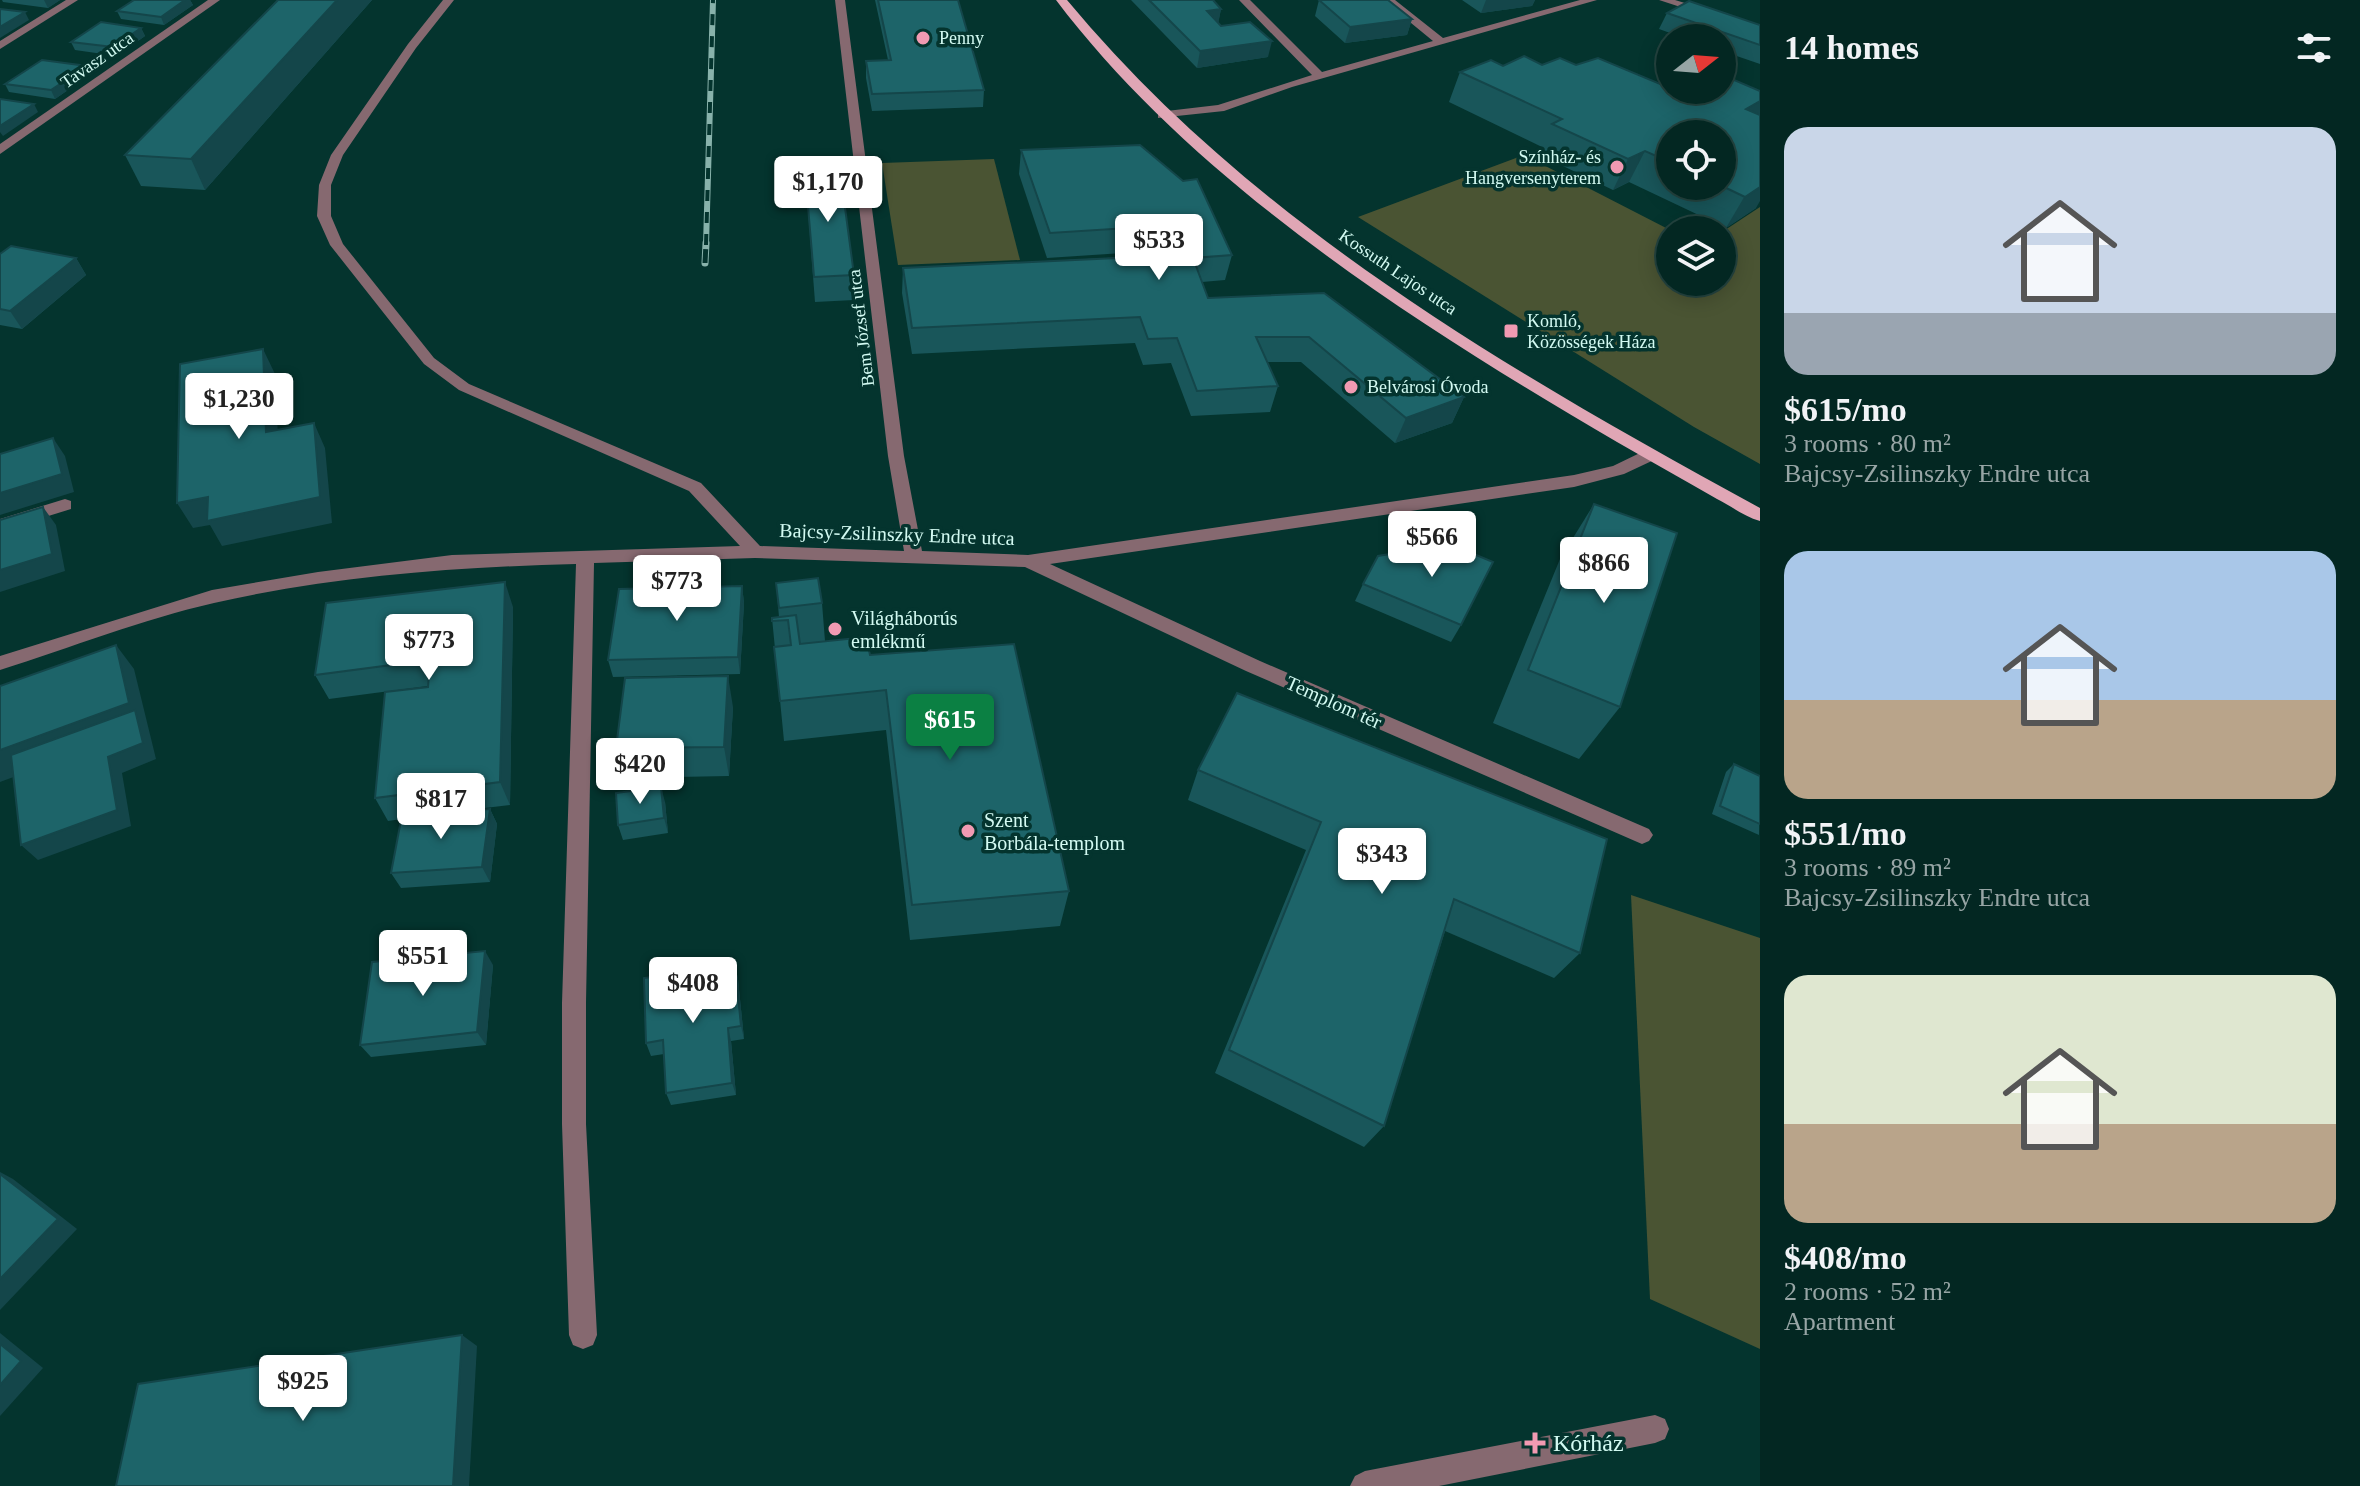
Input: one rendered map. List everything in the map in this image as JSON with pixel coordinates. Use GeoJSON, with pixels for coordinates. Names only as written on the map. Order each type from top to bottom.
{"type":"FeatureCollection","features":[{"type":"Feature","properties":{"kind":"main road","name":"Kossuth Lajos utca"},"geometry":{"type":"LineString","coordinates":[[1061,0],[1129,82],[1162,115],[1283,217],[1395,295],[1650,455],[1760,515]]}},
{"type":"Feature","properties":{"kind":"street"},"geometry":{"type":"LineString","coordinates":[[0,46],[73,0]]}},
{"type":"Feature","properties":{"kind":"street","name":"Tavasz utca"},"geometry":{"type":"LineString","coordinates":[[0,150],[215,0]]}},
{"type":"Feature","properties":{"kind":"street"},"geometry":{"type":"LineString","coordinates":[[449,0],[412,46],[337,155],[325,185],[324,216],[337,245],[429,361],[464,387],[695,487],[755,552]]}},
{"type":"Feature","properties":{"kind":"street","name":"Bem József utca"},"geometry":{"type":"LineString","coordinates":[[840,0],[896,456],[914,555]]}},
{"type":"Feature","properties":{"kind":"street"},"geometry":{"type":"LineString","coordinates":[[1244,0],[1321,77]]}},
{"type":"Feature","properties":{"kind":"street"},"geometry":{"type":"LineString","coordinates":[[1388,0],[1441,42]]}},
{"type":"Feature","properties":{"kind":"street"},"geometry":{"type":"LineString","coordinates":[[1542,0],[1560,11]]}},
{"type":"Feature","properties":{"kind":"street"},"geometry":{"type":"LineString","coordinates":[[1162,115],[1220,108],[1592,0]]}},
{"type":"Feature","properties":{"kind":"street"},"geometry":{"type":"LineString","coordinates":[[1664,0],[1760,30]]}},
{"type":"Feature","properties":{"kind":"street","name":"Bajcsy-Zsilinszky Endre utca"},"geometry":{"type":"LineString","coordinates":[[0,663],[212,597],[318,578],[452,561],[755,552],[1028,561],[1574,481],[1618,470],[1650,455]]}},
{"type":"Feature","properties":{"kind":"street"},"geometry":{"type":"LineString","coordinates":[[0,525],[65,505]]}},
{"type":"Feature","properties":{"kind":"street"},"geometry":{"type":"LineString","coordinates":[[583,1335],[574,1124],[574,1003],[585,557]]}},
{"type":"Feature","properties":{"kind":"street","name":"Templom tér"},"geometry":{"type":"LineString","coordinates":[[1028,561],[1253,666],[1642,835]]}},
{"type":"Feature","properties":{"kind":"street"},"geometry":{"type":"LineString","coordinates":[[1365,1486],[1655,1429]]}},
{"type":"Feature","properties":{"kind":"green space"},"geometry":{"type":"Polygon","coordinates":[[[1524,155],[1656,223],[1656,296],[1736,296],[1736,223],[1760,207],[1760,464],[1694,427],[1358,217],[1524,155]]]}},
{"type":"Feature","properties":{"kind":"green space"},"geometry":{"type":"Polygon","coordinates":[[[994,159],[1020,260],[898,265],[882,163],[994,159]]]}},
{"type":"Feature","properties":{"kind":"green space"},"geometry":{"type":"Polygon","coordinates":[[[1631,895],[1760,938],[1760,1349],[1650,1299],[1631,895]]]}},
{"type":"Feature","properties":{"kind":"building"},"geometry":{"type":"Polygon","coordinates":[[[134,0],[185,0],[161,17],[117,11],[134,0]]]}},
{"type":"Feature","properties":{"kind":"building"},"geometry":{"type":"Polygon","coordinates":[[[278,0],[337,0],[191,159],[125,155],[278,0]]]}},
{"type":"Feature","properties":{"kind":"building","name":"Penny"},"geometry":{"type":"Polygon","coordinates":[[[878,0],[958,0],[984,90],[872,94],[866,61],[891,60],[878,0]]]}},
{"type":"Feature","properties":{"kind":"building"},"geometry":{"type":"Polygon","coordinates":[[[1149,0],[1213,0],[1221,9],[1207,11],[1221,26],[1250,22],[1272,41],[1200,51],[1149,0]]]}},
{"type":"Feature","properties":{"kind":"building"},"geometry":{"type":"Polygon","coordinates":[[[1319,0],[1388,0],[1412,19],[1350,27],[1319,0]]]}},
{"type":"Feature","properties":{"kind":"building"},"geometry":{"type":"Polygon","coordinates":[[[1689,1],[1760,25],[1760,45],[1736,37],[1736,24],[1699,24],[1667,13],[1689,1]]]}},
{"type":"Feature","properties":{"kind":"building"},"geometry":{"type":"Polygon","coordinates":[[[0,9],[25,12],[0,27],[0,9]]]}},
{"type":"Feature","properties":{"kind":"building"},"geometry":{"type":"Polygon","coordinates":[[[101,22],[141,28],[113,47],[71,42],[101,22]]]}},
{"type":"Feature","properties":{"kind":"building"},"geometry":{"type":"Polygon","coordinates":[[[1524,56],[1542,65],[1560,58],[1576,65],[1598,58],[1656,82],[1656,104],[1736,104],[1736,81],[1760,91],[1760,101],[1746,109],[1760,115],[1760,187],[1745,197],[1736,193],[1736,120],[1656,120],[1656,156],[1645,151],[1628,159],[1552,124],[1562,119],[1460,72],[1491,60],[1503,66],[1524,56]]]}},
{"type":"Feature","properties":{"kind":"building"},"geometry":{"type":"Polygon","coordinates":[[[42,60],[87,66],[51,90],[5,84],[42,60]]]}},
{"type":"Feature","properties":{"kind":"building"},"geometry":{"type":"Polygon","coordinates":[[[0,99],[34,104],[0,126],[0,99]]]}},
{"type":"Feature","properties":{"kind":"building"},"geometry":{"type":"Polygon","coordinates":[[[1140,145],[1183,181],[1197,179],[1232,255],[1193,258],[1208,298],[1324,293],[1464,397],[1406,418],[1309,337],[1256,337],[1278,386],[1197,391],[1177,338],[1148,339],[1140,317],[912,328],[903,268],[1138,257],[1128,228],[1050,233],[1021,150],[1140,145]]]}},
{"type":"Feature","properties":{"kind":"building"},"geometry":{"type":"Polygon","coordinates":[[[840,170],[854,275],[814,277],[805,171],[840,170]]]}},
{"type":"Feature","properties":{"kind":"building"},"geometry":{"type":"Polygon","coordinates":[[[11,246],[76,258],[10,311],[0,309],[0,254],[11,246]]]}},
{"type":"Feature","properties":{"kind":"building"},"geometry":{"type":"Polygon","coordinates":[[[263,349],[266,432],[314,423],[320,497],[207,521],[208,497],[177,503],[180,364],[263,349]]]}},
{"type":"Feature","properties":{"kind":"building"},"geometry":{"type":"Polygon","coordinates":[[[53,438],[62,474],[0,493],[0,454],[53,438]]]}},
{"type":"Feature","properties":{"kind":"building"},"geometry":{"type":"Polygon","coordinates":[[[1594,504],[1677,533],[1620,707],[1528,670],[1594,504]]]}},
{"type":"Feature","properties":{"kind":"building"},"geometry":{"type":"Polygon","coordinates":[[[43,507],[52,554],[0,570],[0,520],[43,507]]]}},
{"type":"Feature","properties":{"kind":"building"},"geometry":{"type":"Polygon","coordinates":[[[1450,544],[1493,562],[1461,625],[1363,584],[1378,556],[1450,544]]]}},
{"type":"Feature","properties":{"kind":"building"},"geometry":{"type":"Polygon","coordinates":[[[818,578],[822,603],[779,608],[776,583],[818,578]]]}},
{"type":"Feature","properties":{"kind":"building"},"geometry":{"type":"Polygon","coordinates":[[[505,582],[500,782],[375,798],[385,692],[428,687],[430,660],[315,675],[326,603],[505,582]]]}},
{"type":"Feature","properties":{"kind":"building"},"geometry":{"type":"Polygon","coordinates":[[[742,586],[738,657],[608,660],[619,589],[742,586]]]}},
{"type":"Feature","properties":{"kind":"building","name":"Szent Borbála-templom"},"geometry":{"type":"Polygon","coordinates":[[[796,615],[800,644],[866,637],[870,655],[1014,644],[1069,891],[912,905],[886,690],[780,701],[774,647],[791,645],[788,620],[772,621],[772,618],[796,615]]]}},
{"type":"Feature","properties":{"kind":"building"},"geometry":{"type":"Polygon","coordinates":[[[116,645],[129,703],[0,750],[0,686],[116,645]]]}},
{"type":"Feature","properties":{"kind":"building"},"geometry":{"type":"Polygon","coordinates":[[[728,676],[724,747],[616,748],[625,678],[728,676]]]}},
{"type":"Feature","properties":{"kind":"building"},"geometry":{"type":"Polygon","coordinates":[[[1237,693],[1607,839],[1580,953],[1454,899],[1384,1126],[1229,1050],[1321,822],[1198,770],[1237,693]]]}},
{"type":"Feature","properties":{"kind":"building"},"geometry":{"type":"Polygon","coordinates":[[[135,710],[143,743],[108,757],[117,810],[21,845],[11,755],[135,710]]]}},
{"type":"Feature","properties":{"kind":"building"},"geometry":{"type":"Polygon","coordinates":[[[1734,764],[1760,776],[1760,824],[1720,806],[1734,764]]]}},
{"type":"Feature","properties":{"kind":"building"},"geometry":{"type":"Polygon","coordinates":[[[661,787],[664,818],[618,825],[616,793],[661,787]]]}},
{"type":"Feature","properties":{"kind":"building"},"geometry":{"type":"Polygon","coordinates":[[[490,809],[482,867],[391,873],[402,815],[490,809]]]}},
{"type":"Feature","properties":{"kind":"building"},"geometry":{"type":"Polygon","coordinates":[[[485,951],[477,1032],[360,1045],[372,962],[485,951]]]}},
{"type":"Feature","properties":{"kind":"building"},"geometry":{"type":"Polygon","coordinates":[[[735,965],[741,1026],[728,1028],[732,1083],[666,1093],[663,1040],[646,1043],[644,978],[735,965]]]}},
{"type":"Feature","properties":{"kind":"building"},"geometry":{"type":"Polygon","coordinates":[[[0,1174],[58,1219],[0,1279],[0,1174]]]}},
{"type":"Feature","properties":{"kind":"building"},"geometry":{"type":"Polygon","coordinates":[[[462,1335],[453,1486],[116,1486],[138,1384],[462,1335]]]}},
{"type":"Feature","properties":{"kind":"building"},"geometry":{"type":"Polygon","coordinates":[[[0,1344],[21,1361],[0,1385],[0,1344]]]}},
{"type":"Feature","properties":{"kind":"railway"},"geometry":{"type":"LineString","coordinates":[[706,245],[713,0]]}},
{"type":"Feature","properties":{"kind":"railway"},"geometry":{"type":"LineString","coordinates":[[705,263],[706,243]]}},
{"type":"Feature","properties":{"kind":"place","name":"Penny"},"geometry":{"type":"Point","coordinates":[923,38]}},
{"type":"Feature","properties":{"kind":"place","name":"Színház- és Hangversenyterem"},"geometry":{"type":"Point","coordinates":[1617,167]}},
{"type":"Feature","properties":{"kind":"place","name":"Komló, Közösségek Háza"},"geometry":{"type":"Point","coordinates":[1511,331]}},
{"type":"Feature","properties":{"kind":"place","name":"Belvárosi Óvoda"},"geometry":{"type":"Point","coordinates":[1351,387]}},
{"type":"Feature","properties":{"kind":"place","name":"Világháborús emlékmű"},"geometry":{"type":"Point","coordinates":[835,629]}},
{"type":"Feature","properties":{"kind":"place","name":"Szent Borbála-templom"},"geometry":{"type":"Point","coordinates":[968,831]}},
{"type":"Feature","properties":{"kind":"place","name":"Kórház"},"geometry":{"type":"Point","coordinates":[1535,1443]}}]}
